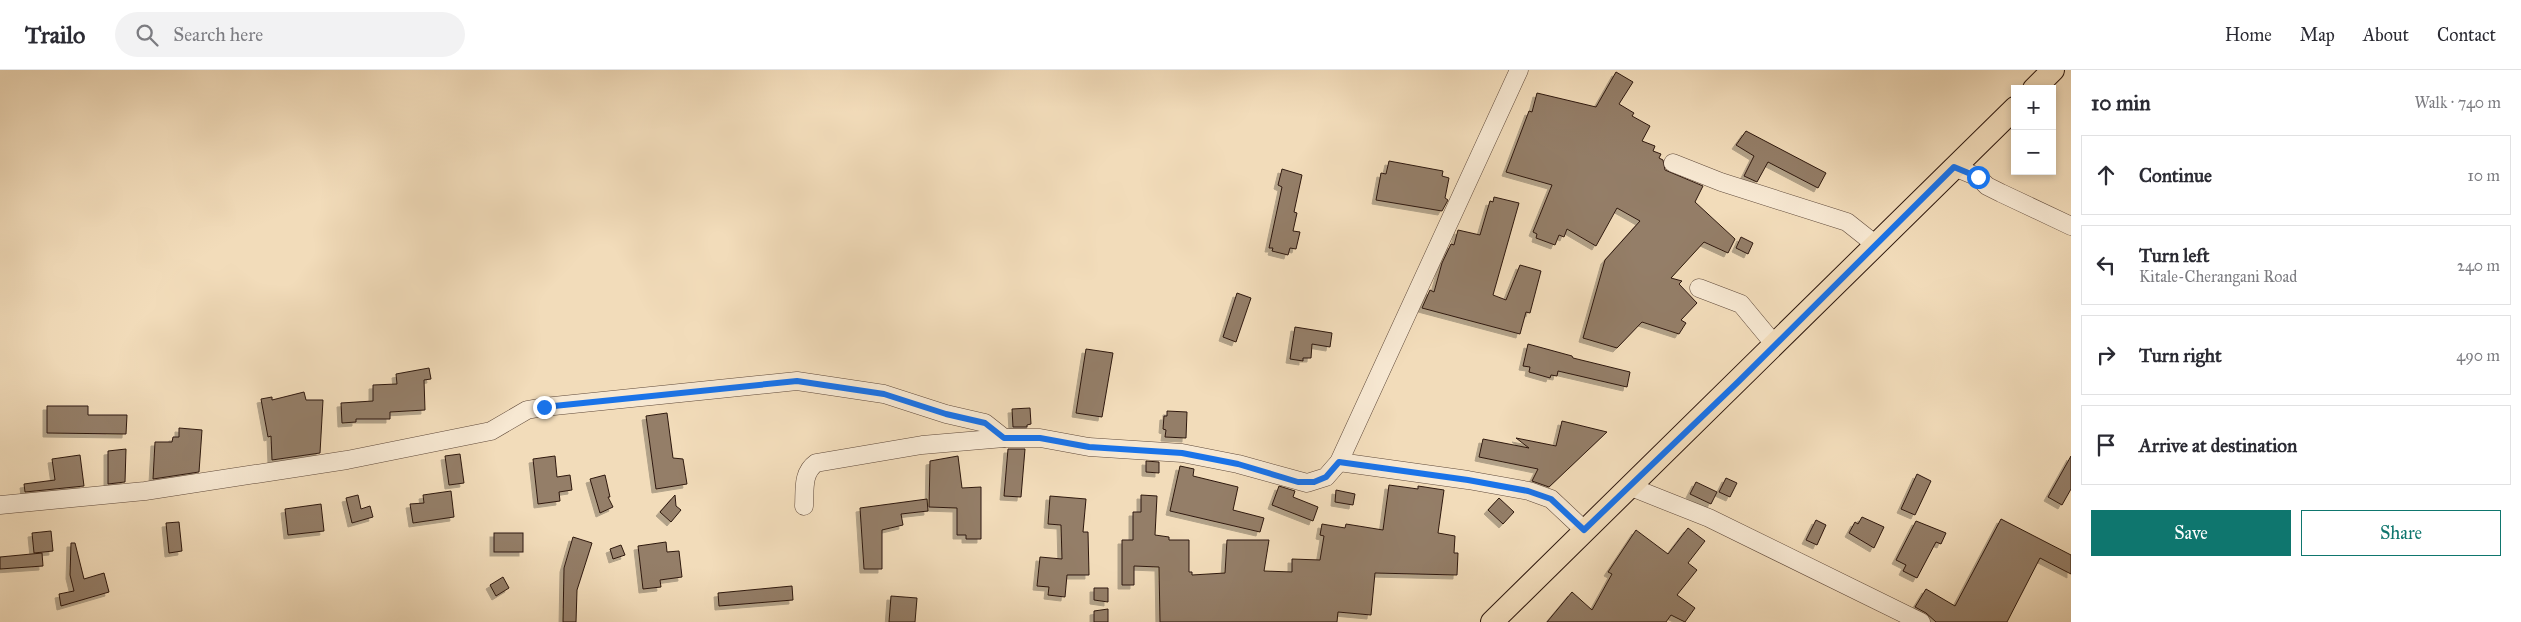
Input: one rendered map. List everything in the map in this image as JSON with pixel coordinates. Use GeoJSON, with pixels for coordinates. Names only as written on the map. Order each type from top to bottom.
{"type":"FeatureCollection","features":[{"type":"Feature","properties":{"kind":"main road"},"geometry":{"type":"LineString","coordinates":[[2038,85],[2054,70]]}},
{"type":"Feature","properties":{"kind":"main road"},"geometry":{"type":"LineString","coordinates":[[1492,622],[2011,112]]}},
{"type":"Feature","properties":{"kind":"street"},"geometry":{"type":"LineString","coordinates":[[804,506],[806,474],[809,468],[816,462],[922,445],[1004,438],[1040,438],[1089,447],[1182,453],[1238,464],[1307,483],[1326,477],[1339,462],[1519,70]]}},
{"type":"Feature","properties":{"kind":"street"},"geometry":{"type":"LineString","coordinates":[[1673,163],[1721,182],[1847,222],[1876,245]]}},
{"type":"Feature","properties":{"kind":"street"},"geometry":{"type":"LineString","coordinates":[[1954,167],[1978,177],[1987,186],[2071,226]]}},
{"type":"Feature","properties":{"kind":"street"},"geometry":{"type":"LineString","coordinates":[[1699,288],[1741,304],[1775,345]]}},
{"type":"Feature","properties":{"kind":"street"},"geometry":{"type":"LineString","coordinates":[[0,505],[145,491],[347,460],[491,431],[527,410],[544,407],[797,381],[884,394],[946,414],[985,423],[1004,438]]}},
{"type":"Feature","properties":{"kind":"street"},"geometry":{"type":"LineString","coordinates":[[1339,462],[1468,480],[1528,491],[1551,499],[1584,530]]}},
{"type":"Feature","properties":{"kind":"street"},"geometry":{"type":"LineString","coordinates":[[1631,487],[1709,518],[1922,622]]}},
{"type":"Feature","properties":{"kind":"building"},"geometry":{"type":"Polygon","coordinates":[[[1616,72],[1633,82],[1619,104],[1634,113],[1632,116],[1650,126],[1642,141],[1655,146],[1653,151],[1661,154],[1659,158],[1663,160],[1665,170],[1703,186],[1695,202],[1735,239],[1728,253],[1704,242],[1671,278],[1682,281],[1679,284],[1697,303],[1681,320],[1686,323],[1679,334],[1642,322],[1617,348],[1583,338],[1605,260],[1640,221],[1617,208],[1596,246],[1567,229],[1564,237],[1559,235],[1555,245],[1536,238],[1537,234],[1533,232],[1552,185],[1506,172],[1529,111],[1532,112],[1537,93],[1596,107],[1616,72]]]}},
{"type":"Feature","properties":{"kind":"building"},"geometry":{"type":"Polygon","coordinates":[[[1746,131],[1826,173],[1818,188],[1768,162],[1757,182],[1744,176],[1754,156],[1736,145],[1746,131]]]}},
{"type":"Feature","properties":{"kind":"building"},"geometry":{"type":"Polygon","coordinates":[[[1389,161],[1443,171],[1442,176],[1449,178],[1445,198],[1448,200],[1442,211],[1376,200],[1381,173],[1386,174],[1389,161]]]}},
{"type":"Feature","properties":{"kind":"building"},"geometry":{"type":"Polygon","coordinates":[[[1282,169],[1302,175],[1294,212],[1297,213],[1293,231],[1300,232],[1296,249],[1290,248],[1288,255],[1272,251],[1273,248],[1269,248],[1282,187],[1278,185],[1282,169]]]}},
{"type":"Feature","properties":{"kind":"building"},"geometry":{"type":"Polygon","coordinates":[[[1494,197],[1519,203],[1493,295],[1506,300],[1520,265],[1541,271],[1530,313],[1526,312],[1520,334],[1422,308],[1430,290],[1434,292],[1442,263],[1451,244],[1454,245],[1458,230],[1480,235],[1490,201],[1493,202],[1494,197]]]}},
{"type":"Feature","properties":{"kind":"building"},"geometry":{"type":"Polygon","coordinates":[[[1741,237],[1753,243],[1748,254],[1736,248],[1741,237]]]}},
{"type":"Feature","properties":{"kind":"building"},"geometry":{"type":"Polygon","coordinates":[[[1237,293],[1251,298],[1236,342],[1223,337],[1237,293]]]}},
{"type":"Feature","properties":{"kind":"building"},"geometry":{"type":"Polygon","coordinates":[[[1295,327],[1332,333],[1330,347],[1312,344],[1311,358],[1303,358],[1303,361],[1290,359],[1295,327]]]}},
{"type":"Feature","properties":{"kind":"building"},"geometry":{"type":"Polygon","coordinates":[[[1528,344],[1572,356],[1573,358],[1630,372],[1627,387],[1558,371],[1557,376],[1551,375],[1550,378],[1529,372],[1530,367],[1523,366],[1528,344]]]}},
{"type":"Feature","properties":{"kind":"building"},"geometry":{"type":"Polygon","coordinates":[[[1086,349],[1113,353],[1102,417],[1076,413],[1086,349]]]}},
{"type":"Feature","properties":{"kind":"building"},"geometry":{"type":"Polygon","coordinates":[[[429,368],[431,379],[424,380],[425,410],[390,412],[390,419],[356,419],[356,422],[342,423],[341,403],[373,401],[373,385],[397,384],[396,374],[429,368]]]}},
{"type":"Feature","properties":{"kind":"building"},"geometry":{"type":"Polygon","coordinates":[[[304,392],[306,400],[323,400],[320,453],[272,460],[271,436],[268,437],[261,399],[272,397],[272,400],[304,392]]]}},
{"type":"Feature","properties":{"kind":"building"},"geometry":{"type":"Polygon","coordinates":[[[47,406],[88,406],[88,415],[127,415],[126,434],[47,433],[47,406]]]}},
{"type":"Feature","properties":{"kind":"building"},"geometry":{"type":"Polygon","coordinates":[[[1030,408],[1031,424],[1027,425],[1027,427],[1013,427],[1012,409],[1030,408]]]}},
{"type":"Feature","properties":{"kind":"building"},"geometry":{"type":"Polygon","coordinates":[[[1167,411],[1187,412],[1186,438],[1165,437],[1166,430],[1163,429],[1164,416],[1167,416],[1167,411]]]}},
{"type":"Feature","properties":{"kind":"building"},"geometry":{"type":"Polygon","coordinates":[[[667,413],[673,458],[683,459],[687,484],[656,489],[646,416],[667,413]]]}},
{"type":"Feature","properties":{"kind":"building"},"geometry":{"type":"Polygon","coordinates":[[[1562,421],[1607,432],[1549,487],[1532,481],[1538,469],[1479,457],[1483,439],[1529,448],[1516,438],[1556,446],[1562,421]]]}},
{"type":"Feature","properties":{"kind":"building"},"geometry":{"type":"Polygon","coordinates":[[[179,428],[202,430],[199,472],[153,479],[155,442],[172,442],[173,437],[179,437],[179,428]]]}},
{"type":"Feature","properties":{"kind":"building"},"geometry":{"type":"Polygon","coordinates":[[[126,449],[125,482],[108,484],[108,451],[126,449]]]}},
{"type":"Feature","properties":{"kind":"building"},"geometry":{"type":"Polygon","coordinates":[[[1008,449],[1025,449],[1021,497],[1004,496],[1008,449]]]}},
{"type":"Feature","properties":{"kind":"building"},"geometry":{"type":"Polygon","coordinates":[[[460,454],[464,483],[449,485],[445,456],[460,454]]]}},
{"type":"Feature","properties":{"kind":"building"},"geometry":{"type":"Polygon","coordinates":[[[80,455],[84,486],[25,492],[24,484],[55,480],[52,459],[80,455]]]}},
{"type":"Feature","properties":{"kind":"building"},"geometry":{"type":"Polygon","coordinates":[[[555,456],[557,477],[570,475],[572,490],[559,492],[560,501],[538,504],[533,459],[555,456]]]}},
{"type":"Feature","properties":{"kind":"building"},"geometry":{"type":"Polygon","coordinates":[[[958,456],[962,488],[981,487],[981,539],[966,539],[966,535],[957,535],[957,508],[929,507],[930,461],[958,456]]]}},
{"type":"Feature","properties":{"kind":"building"},"geometry":{"type":"Polygon","coordinates":[[[2071,456],[2071,489],[2062,505],[2048,497],[2071,456]]]}},
{"type":"Feature","properties":{"kind":"building"},"geometry":{"type":"Polygon","coordinates":[[[1146,461],[1159,462],[1159,473],[1146,472],[1146,461]]]}},
{"type":"Feature","properties":{"kind":"building"},"geometry":{"type":"Polygon","coordinates":[[[1180,466],[1194,469],[1193,476],[1238,487],[1233,510],[1264,518],[1260,532],[1170,511],[1180,466]]]}},
{"type":"Feature","properties":{"kind":"building"},"geometry":{"type":"Polygon","coordinates":[[[1917,474],[1931,481],[1915,515],[1901,509],[1917,474]]]}},
{"type":"Feature","properties":{"kind":"building"},"geometry":{"type":"Polygon","coordinates":[[[605,475],[610,497],[608,497],[613,507],[600,513],[590,479],[605,475]]]}},
{"type":"Feature","properties":{"kind":"building"},"geometry":{"type":"Polygon","coordinates":[[[1726,478],[1737,483],[1730,497],[1719,492],[1726,478]]]}},
{"type":"Feature","properties":{"kind":"building"},"geometry":{"type":"Polygon","coordinates":[[[1696,482],[1717,492],[1711,504],[1690,494],[1696,482]]]}},
{"type":"Feature","properties":{"kind":"building"},"geometry":{"type":"Polygon","coordinates":[[[1389,485],[1418,489],[1418,486],[1444,490],[1438,533],[1455,536],[1454,553],[1458,553],[1457,575],[1375,573],[1371,615],[1338,612],[1337,622],[1160,622],[1159,567],[1134,566],[1134,585],[1122,585],[1122,540],[1133,540],[1133,512],[1141,512],[1141,495],[1157,496],[1155,535],[1169,537],[1169,540],[1189,540],[1189,572],[1192,572],[1192,575],[1225,573],[1227,540],[1269,540],[1264,571],[1292,572],[1292,559],[1320,560],[1324,536],[1320,535],[1322,524],[1345,528],[1346,524],[1383,530],[1389,485]]]}},
{"type":"Feature","properties":{"kind":"building"},"geometry":{"type":"Polygon","coordinates":[[[1279,486],[1295,491],[1293,497],[1318,507],[1313,521],[1272,505],[1279,486]]]}},
{"type":"Feature","properties":{"kind":"building"},"geometry":{"type":"Polygon","coordinates":[[[1336,490],[1355,494],[1353,505],[1335,502],[1336,490]]]}},
{"type":"Feature","properties":{"kind":"building"},"geometry":{"type":"Polygon","coordinates":[[[451,491],[454,517],[413,523],[410,504],[424,503],[423,495],[451,491]]]}},
{"type":"Feature","properties":{"kind":"building"},"geometry":{"type":"Polygon","coordinates":[[[358,495],[361,509],[370,506],[373,517],[352,523],[346,498],[358,495]]]}},
{"type":"Feature","properties":{"kind":"building"},"geometry":{"type":"Polygon","coordinates":[[[675,495],[676,506],[681,510],[671,522],[660,512],[675,495]]]}},
{"type":"Feature","properties":{"kind":"building"},"geometry":{"type":"Polygon","coordinates":[[[1050,496],[1086,499],[1083,532],[1088,532],[1089,575],[1067,575],[1065,597],[1048,595],[1049,587],[1037,586],[1040,557],[1062,559],[1061,525],[1048,524],[1050,496]]]}},
{"type":"Feature","properties":{"kind":"building"},"geometry":{"type":"Polygon","coordinates":[[[1499,498],[1514,512],[1503,524],[1488,510],[1499,498]]]}},
{"type":"Feature","properties":{"kind":"building"},"geometry":{"type":"Polygon","coordinates":[[[927,499],[928,511],[901,514],[903,525],[882,530],[882,569],[864,569],[860,508],[927,499]]]}},
{"type":"Feature","properties":{"kind":"building"},"geometry":{"type":"Polygon","coordinates":[[[321,504],[324,531],[288,535],[285,509],[321,504]]]}},
{"type":"Feature","properties":{"kind":"building"},"geometry":{"type":"Polygon","coordinates":[[[1862,517],[1884,527],[1874,548],[1849,533],[1855,522],[1858,524],[1862,517]]]}},
{"type":"Feature","properties":{"kind":"building"},"geometry":{"type":"Polygon","coordinates":[[[2001,519],[2071,555],[2071,574],[2040,558],[2007,622],[1936,622],[1926,613],[1915,607],[1926,589],[1955,606],[2001,519]]]}},
{"type":"Feature","properties":{"kind":"building"},"geometry":{"type":"Polygon","coordinates":[[[1816,520],[1826,525],[1817,545],[1806,540],[1816,520]]]}},
{"type":"Feature","properties":{"kind":"building"},"geometry":{"type":"Polygon","coordinates":[[[1916,521],[1946,533],[1941,544],[1936,542],[1917,578],[1903,571],[1906,565],[1896,560],[1916,521]]]}},
{"type":"Feature","properties":{"kind":"building"},"geometry":{"type":"Polygon","coordinates":[[[179,522],[182,551],[169,553],[166,523],[179,522]]]}},
{"type":"Feature","properties":{"kind":"building"},"geometry":{"type":"Polygon","coordinates":[[[1688,528],[1705,541],[1688,563],[1697,570],[1677,595],[1695,608],[1685,622],[1671,615],[1666,622],[1547,622],[1572,592],[1592,610],[1612,574],[1608,572],[1636,530],[1668,554],[1688,528]]]}},
{"type":"Feature","properties":{"kind":"building"},"geometry":{"type":"Polygon","coordinates":[[[51,531],[53,551],[34,553],[32,533],[51,531]]]}},
{"type":"Feature","properties":{"kind":"building"},"geometry":{"type":"Polygon","coordinates":[[[494,533],[523,533],[523,552],[494,552],[494,533]]]}},
{"type":"Feature","properties":{"kind":"building"},"geometry":{"type":"Polygon","coordinates":[[[573,537],[592,543],[577,590],[576,622],[563,622],[564,568],[573,537]]]}},
{"type":"Feature","properties":{"kind":"building"},"geometry":{"type":"Polygon","coordinates":[[[666,542],[667,552],[679,551],[682,577],[660,580],[661,587],[643,589],[638,546],[666,542]]]}},
{"type":"Feature","properties":{"kind":"building"},"geometry":{"type":"Polygon","coordinates":[[[71,543],[75,543],[84,579],[104,573],[109,592],[61,606],[59,594],[74,591],[70,575],[71,543]]]}},
{"type":"Feature","properties":{"kind":"building"},"geometry":{"type":"Polygon","coordinates":[[[621,545],[625,555],[613,559],[610,549],[621,545]]]}},
{"type":"Feature","properties":{"kind":"building"},"geometry":{"type":"Polygon","coordinates":[[[42,553],[43,566],[0,569],[0,557],[42,553]]]}},
{"type":"Feature","properties":{"kind":"building"},"geometry":{"type":"Polygon","coordinates":[[[503,577],[509,588],[496,596],[490,585],[503,577]]]}},
{"type":"Feature","properties":{"kind":"building"},"geometry":{"type":"Polygon","coordinates":[[[792,586],[793,600],[719,606],[718,593],[792,586]]]}},
{"type":"Feature","properties":{"kind":"building"},"geometry":{"type":"Polygon","coordinates":[[[1094,588],[1108,588],[1108,602],[1094,600],[1094,588]]]}},
{"type":"Feature","properties":{"kind":"building"},"geometry":{"type":"Polygon","coordinates":[[[891,596],[917,598],[915,622],[889,622],[891,596]]]}},
{"type":"Feature","properties":{"kind":"building"},"geometry":{"type":"Polygon","coordinates":[[[1108,609],[1108,622],[1094,622],[1094,611],[1108,609]]]}},
{"type":"Feature","properties":{"kind":"route"},"geometry":{"type":"LineString","coordinates":[[544,407],[797,381],[884,394],[946,414],[985,423],[1004,438],[1040,438],[1089,447],[1182,453],[1238,464],[1307,483],[1326,477],[1339,462],[1381,470],[1468,480],[1528,491],[1551,499],[1584,530],[1631,487],[1954,167],[1978,177]]}}]}
